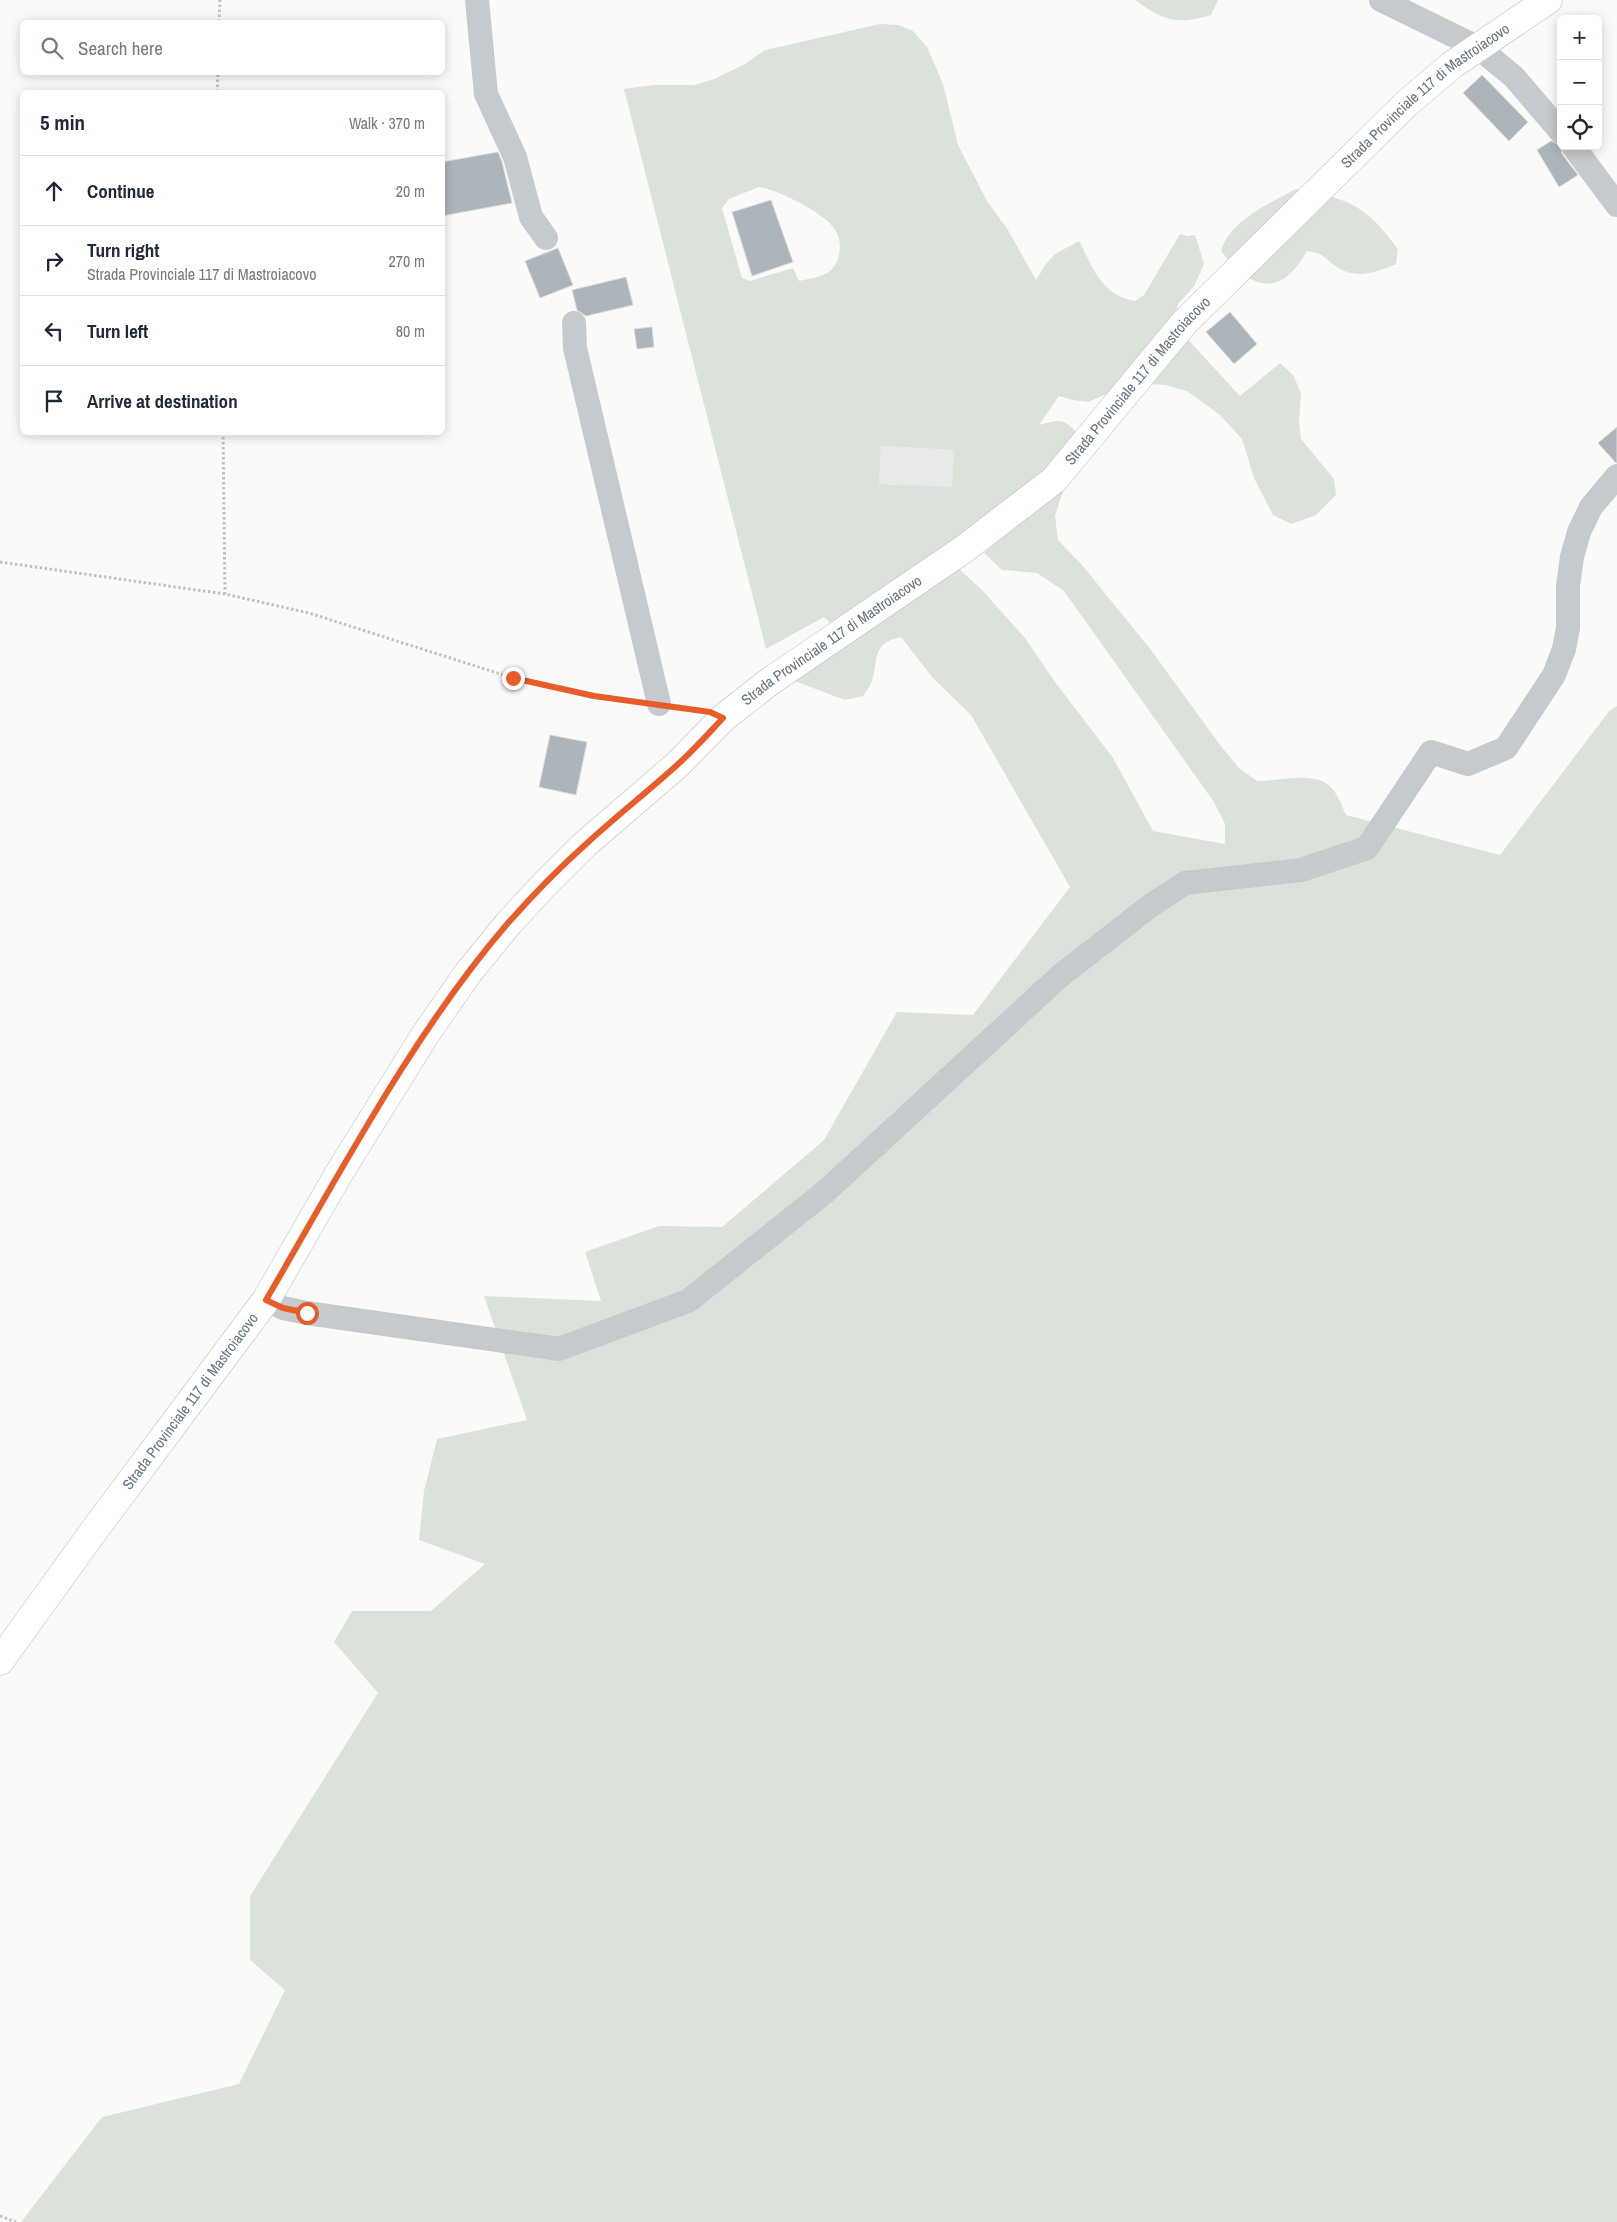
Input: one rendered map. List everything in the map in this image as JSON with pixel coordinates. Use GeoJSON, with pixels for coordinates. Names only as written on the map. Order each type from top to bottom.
{"type":"FeatureCollection","features":[{"type":"Feature","properties":{"kind":"main road","name":"Strada Provinciale 117 di Mastroiacovo"},"geometry":{"type":"LineString","coordinates":[[0,1661],[92,1532],[266,1300],[385,1098],[425,1035],[468,973],[508,924],[542,887],[584,845],[677,765],[723,718],[769,682],[964,549],[1054,480],[1184,323],[1406,104],[1452,64],[1479,48],[1548,0]]}},
{"type":"Feature","properties":{"kind":"street"},"geometry":{"type":"LineString","coordinates":[[477,0],[486,94],[515,157],[531,217],[546,238]]}},
{"type":"Feature","properties":{"kind":"street"},"geometry":{"type":"LineString","coordinates":[[1381,0],[1479,48],[1514,77],[1557,127]]}},
{"type":"Feature","properties":{"kind":"street"},"geometry":{"type":"LineString","coordinates":[[1576,150],[1617,205]]}},
{"type":"Feature","properties":{"kind":"street"},"geometry":{"type":"LineString","coordinates":[[574,322],[575,348],[659,704]]}},
{"type":"Feature","properties":{"kind":"street"},"geometry":{"type":"LineString","coordinates":[[266,1300],[283,1308],[307,1313],[559,1348],[688,1301],[825,1192],[1060,976],[1150,906],[1185,883],[1301,870],[1367,848],[1431,752],[1468,764],[1506,748],[1554,675],[1564,649],[1568,628],[1568,586],[1572,557],[1579,532],[1591,507],[1617,476]]}},
{"type":"Feature","properties":{"kind":"path"},"geometry":{"type":"LineString","coordinates":[[219,20],[220,0]]}},
{"type":"Feature","properties":{"kind":"path"},"geometry":{"type":"LineString","coordinates":[[217,90],[218,75]]}},
{"type":"Feature","properties":{"kind":"path"},"geometry":{"type":"LineString","coordinates":[[223,435],[225,594]]}},
{"type":"Feature","properties":{"kind":"path"},"geometry":{"type":"LineString","coordinates":[[0,562],[225,594],[309,614],[513,678],[594,696],[710,712],[723,718]]}},
{"type":"Feature","properties":{"kind":"path"},"geometry":{"type":"LineString","coordinates":[[0,2216],[16,2222]]}},
{"type":"Feature","properties":{"kind":"shaded area"},"geometry":{"type":"Polygon","coordinates":[[[1135,0],[1218,0],[1211,15],[1179,20],[1154,13],[1135,0]]]}},
{"type":"Feature","properties":{"kind":"shaded area"},"geometry":{"type":"Polygon","coordinates":[[[880,24],[899,25],[913,31],[927,47],[943,84],[958,145],[987,201],[1008,230],[1036,280],[1055,254],[1079,241],[1094,270],[1106,286],[1123,298],[1135,301],[1144,295],[1180,234],[1195,235],[1204,264],[1194,286],[1178,304],[1174,319],[1111,392],[1088,402],[1059,396],[1039,425],[1059,421],[1067,424],[1076,432],[1034,489],[832,625],[824,617],[766,649],[624,89],[653,85],[695,85],[714,79],[745,64],[765,50],[880,24]],[[759,187],[729,199],[722,208],[742,278],[750,281],[793,268],[799,281],[819,277],[829,272],[840,252],[839,237],[833,227],[799,202],[777,192],[759,187]],[[881,446],[879,484],[952,487],[954,450],[881,446]]]}},
{"type":"Feature","properties":{"kind":"shaded area"},"geometry":{"type":"Polygon","coordinates":[[[1296,189],[1330,196],[1355,206],[1365,213],[1376,222],[1398,249],[1396,264],[1374,272],[1351,273],[1337,267],[1321,255],[1307,251],[1287,277],[1276,282],[1266,284],[1255,281],[1244,274],[1221,251],[1226,240],[1242,221],[1296,189]]]}},
{"type":"Feature","properties":{"kind":"shaded area"},"geometry":{"type":"Polygon","coordinates":[[[1181,332],[1240,396],[1280,363],[1293,375],[1301,393],[1299,420],[1301,439],[1334,479],[1336,495],[1316,515],[1291,524],[1273,515],[1254,478],[1242,439],[1220,415],[1187,391],[1165,385],[1151,384],[1134,388],[1181,332]]]}},
{"type":"Feature","properties":{"kind":"shaded area"},"geometry":{"type":"Polygon","coordinates":[[[881,446],[954,450],[952,488],[879,484],[881,446]]]}},
{"type":"Feature","properties":{"kind":"shaded area"},"geometry":{"type":"Polygon","coordinates":[[[1067,479],[1055,516],[1058,540],[1082,565],[1151,650],[1220,745],[1239,768],[1257,781],[1300,778],[1317,779],[1332,788],[1346,815],[1500,855],[1610,710],[1617,706],[1617,2222],[21,2222],[102,2117],[239,2084],[285,1990],[250,1960],[250,1896],[378,1693],[334,1642],[352,1611],[431,1611],[485,1564],[419,1540],[424,1491],[437,1439],[527,1420],[484,1296],[601,1301],[585,1252],[659,1226],[722,1227],[824,1140],[897,1012],[973,1015],[1070,887],[971,715],[933,678],[901,637],[884,644],[880,649],[877,654],[874,675],[863,696],[845,700],[792,680],[958,568],[982,590],[1025,638],[1055,682],[1113,758],[1153,831],[1225,844],[1225,824],[1214,802],[1064,591],[1037,573],[1002,570],[984,553],[1067,479]]]}},
{"type":"Feature","properties":{"kind":"building"},"geometry":{"type":"Polygon","coordinates":[[[1482,75],[1528,122],[1509,141],[1463,93],[1482,75]]]}},
{"type":"Feature","properties":{"kind":"building"},"geometry":{"type":"Polygon","coordinates":[[[1551,141],[1557,144],[1557,150],[1561,150],[1562,154],[1578,175],[1559,187],[1537,150],[1551,141]]]}},
{"type":"Feature","properties":{"kind":"building"},"geometry":{"type":"Polygon","coordinates":[[[498,152],[512,203],[445,215],[445,161],[498,152]]]}},
{"type":"Feature","properties":{"kind":"building"},"geometry":{"type":"Polygon","coordinates":[[[771,200],[793,262],[752,276],[732,212],[771,200]]]}},
{"type":"Feature","properties":{"kind":"building"},"geometry":{"type":"Polygon","coordinates":[[[558,248],[573,285],[540,298],[525,261],[558,248]]]}},
{"type":"Feature","properties":{"kind":"building"},"geometry":{"type":"Polygon","coordinates":[[[626,277],[633,305],[586,316],[577,310],[572,290],[626,277]]]}},
{"type":"Feature","properties":{"kind":"building"},"geometry":{"type":"Polygon","coordinates":[[[1230,312],[1257,344],[1234,364],[1206,332],[1230,312]]]}},
{"type":"Feature","properties":{"kind":"building"},"geometry":{"type":"Polygon","coordinates":[[[652,327],[654,347],[637,349],[634,329],[652,327]]]}},
{"type":"Feature","properties":{"kind":"building"},"geometry":{"type":"Polygon","coordinates":[[[1617,427],[1617,463],[1616,463],[1598,443],[1617,427]]]}},
{"type":"Feature","properties":{"kind":"building"},"geometry":{"type":"Polygon","coordinates":[[[550,735],[587,742],[576,795],[539,787],[550,735]]]}},
{"type":"Feature","properties":{"kind":"route"},"geometry":{"type":"LineString","coordinates":[[307,1313],[283,1308],[266,1300],[385,1098],[425,1035],[468,973],[508,924],[542,887],[584,845],[677,765],[723,718],[710,712],[678,706],[594,696],[513,678]]}}]}
